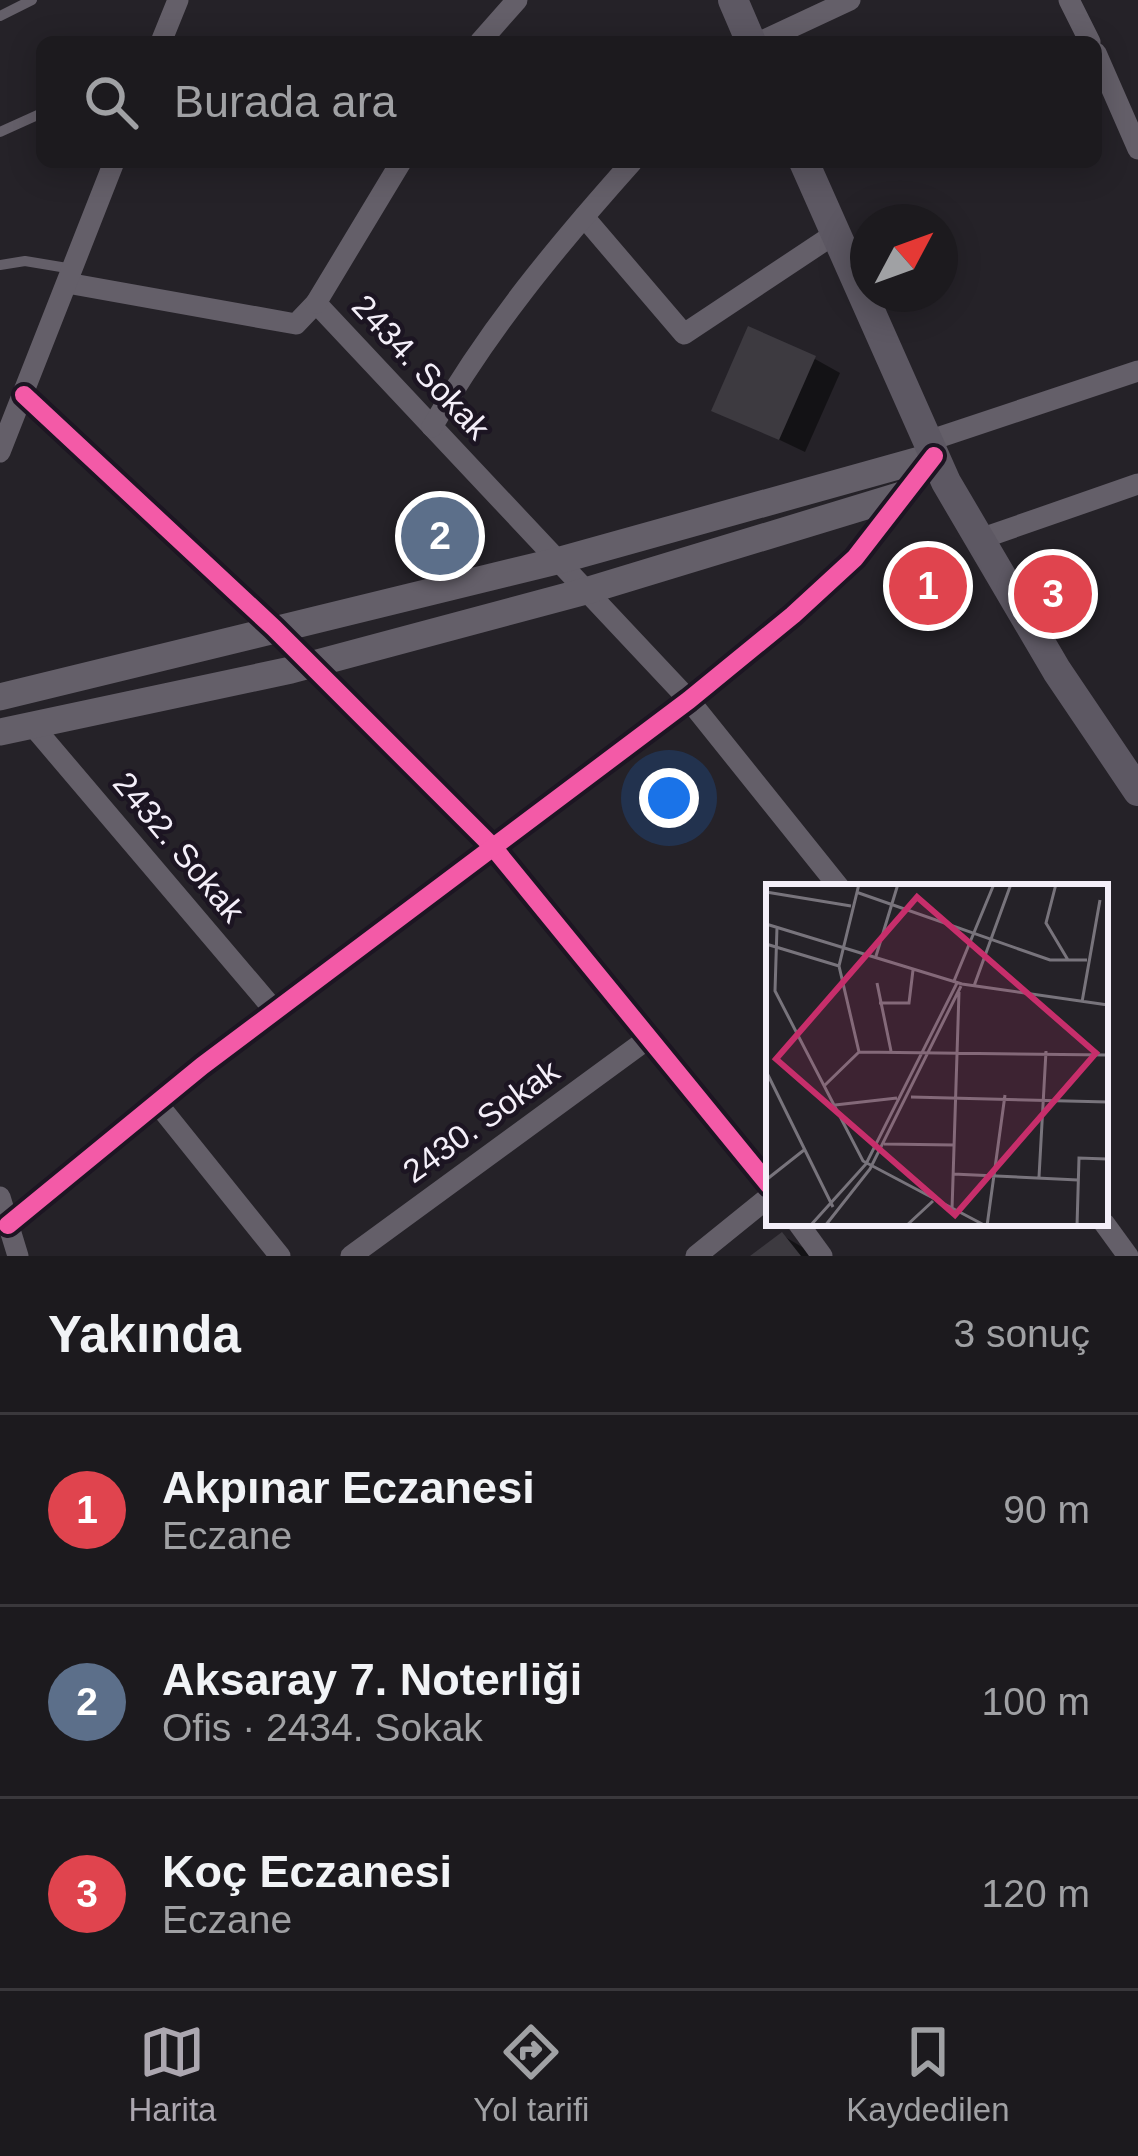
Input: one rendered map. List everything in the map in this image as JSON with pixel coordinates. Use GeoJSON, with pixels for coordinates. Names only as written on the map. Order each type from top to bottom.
{"type":"FeatureCollection","features":[{"type":"Feature","properties":{"kind":"main road"},"geometry":{"type":"LineString","coordinates":[[733,0],[748,36]]}},
{"type":"Feature","properties":{"kind":"main road"},"geometry":{"type":"LineString","coordinates":[[808,168],[936,460],[1057,671],[1138,791]]}},
{"type":"Feature","properties":{"kind":"street"},"geometry":{"type":"LineString","coordinates":[[163,36],[178,0]]}},
{"type":"Feature","properties":{"kind":"street"},"geometry":{"type":"LineString","coordinates":[[485,36],[518,0]]}},
{"type":"Feature","properties":{"kind":"street"},"geometry":{"type":"LineString","coordinates":[[773,36],[850,0]]}},
{"type":"Feature","properties":{"kind":"street"},"geometry":{"type":"LineString","coordinates":[[1069,0],[1087,36]]}},
{"type":"Feature","properties":{"kind":"street"},"geometry":{"type":"LineString","coordinates":[[1102,63],[1133,114],[1138,148]]}},
{"type":"Feature","properties":{"kind":"street"},"geometry":{"type":"LineString","coordinates":[[0,452],[112,168]]}},
{"type":"Feature","properties":{"kind":"street"},"geometry":{"type":"LineString","coordinates":[[316,303],[397,168]]}},
{"type":"Feature","properties":{"kind":"street"},"geometry":{"type":"LineString","coordinates":[[432,427],[471,360],[627,168]]}},
{"type":"Feature","properties":{"kind":"street"},"geometry":{"type":"LineString","coordinates":[[584,217],[684,334],[836,233]]}},
{"type":"Feature","properties":{"kind":"street","name":"2434. Sokak"},"geometry":{"type":"LineString","coordinates":[[70,276],[296,324],[316,303],[689,700],[837,884]]}},
{"type":"Feature","properties":{"kind":"street"},"geometry":{"type":"LineString","coordinates":[[0,697],[557,561],[936,460],[1138,371]]}},
{"type":"Feature","properties":{"kind":"street"},"geometry":{"type":"LineString","coordinates":[[24,395],[274,628],[493,848],[766,1181]]}},
{"type":"Feature","properties":{"kind":"street"},"geometry":{"type":"LineString","coordinates":[[8,1225],[275,1011],[689,700],[854,558],[902,495],[936,460]]}},
{"type":"Feature","properties":{"kind":"street"},"geometry":{"type":"LineString","coordinates":[[980,539],[1138,484]]}},
{"type":"Feature","properties":{"kind":"street"},"geometry":{"type":"LineString","coordinates":[[0,732],[311,665],[586,590],[902,495]]}},
{"type":"Feature","properties":{"kind":"street","name":"2432. Sokak"},"geometry":{"type":"LineString","coordinates":[[32,725],[275,1011]]}},
{"type":"Feature","properties":{"kind":"street","name":"2430. Sokak"},"geometry":{"type":"LineString","coordinates":[[351,1256],[650,1039]]}},
{"type":"Feature","properties":{"kind":"street"},"geometry":{"type":"LineString","coordinates":[[157,1103],[280,1256]]}},
{"type":"Feature","properties":{"kind":"street"},"geometry":{"type":"LineString","coordinates":[[0,1197],[18,1256]]}},
{"type":"Feature","properties":{"kind":"street"},"geometry":{"type":"LineString","coordinates":[[696,1256],[766,1199]]}},
{"type":"Feature","properties":{"kind":"street"},"geometry":{"type":"LineString","coordinates":[[800,1226],[822,1256]]}},
{"type":"Feature","properties":{"kind":"street"},"geometry":{"type":"LineString","coordinates":[[1105,1226],[1128,1256]]}},
{"type":"Feature","properties":{"kind":"lane"},"geometry":{"type":"LineString","coordinates":[[0,16],[32,0]]}},
{"type":"Feature","properties":{"kind":"lane"},"geometry":{"type":"LineString","coordinates":[[0,131],[36,115]]}},
{"type":"Feature","properties":{"kind":"lane"},"geometry":{"type":"LineString","coordinates":[[0,266],[25,261],[70,276]]}},
{"type":"Feature","properties":{"kind":"lane"},"geometry":{"type":"LineString","coordinates":[[0,395],[24,395]]}},
{"type":"Feature","properties":{"kind":"building"},"geometry":{"type":"Polygon","coordinates":[[[748,326],[816,356],[779,440],[711,411],[748,326]]]}},
{"type":"Feature","properties":{"kind":"building"},"geometry":{"type":"Polygon","coordinates":[[[782,1232],[801,1256],[750,1256],[782,1232]]]}},
{"type":"Feature","properties":{"kind":"cycle path"},"geometry":{"type":"LineString","coordinates":[[24,395],[274,628],[493,847],[766,1181]]}},
{"type":"Feature","properties":{"kind":"cycle path"},"geometry":{"type":"LineString","coordinates":[[8,1225],[202,1066],[689,700],[793,615],[855,558],[934,456]]}},
{"type":"Feature","properties":{"kind":"place","name":"Aksaray 7. Noterliği"},"geometry":{"type":"Point","coordinates":[440,536]}},
{"type":"Feature","properties":{"kind":"place","name":"Akpınar Eczanesi"},"geometry":{"type":"Point","coordinates":[928,586]}},
{"type":"Feature","properties":{"kind":"place","name":"Koç Eczanesi"},"geometry":{"type":"Point","coordinates":[1053,594]}}]}
